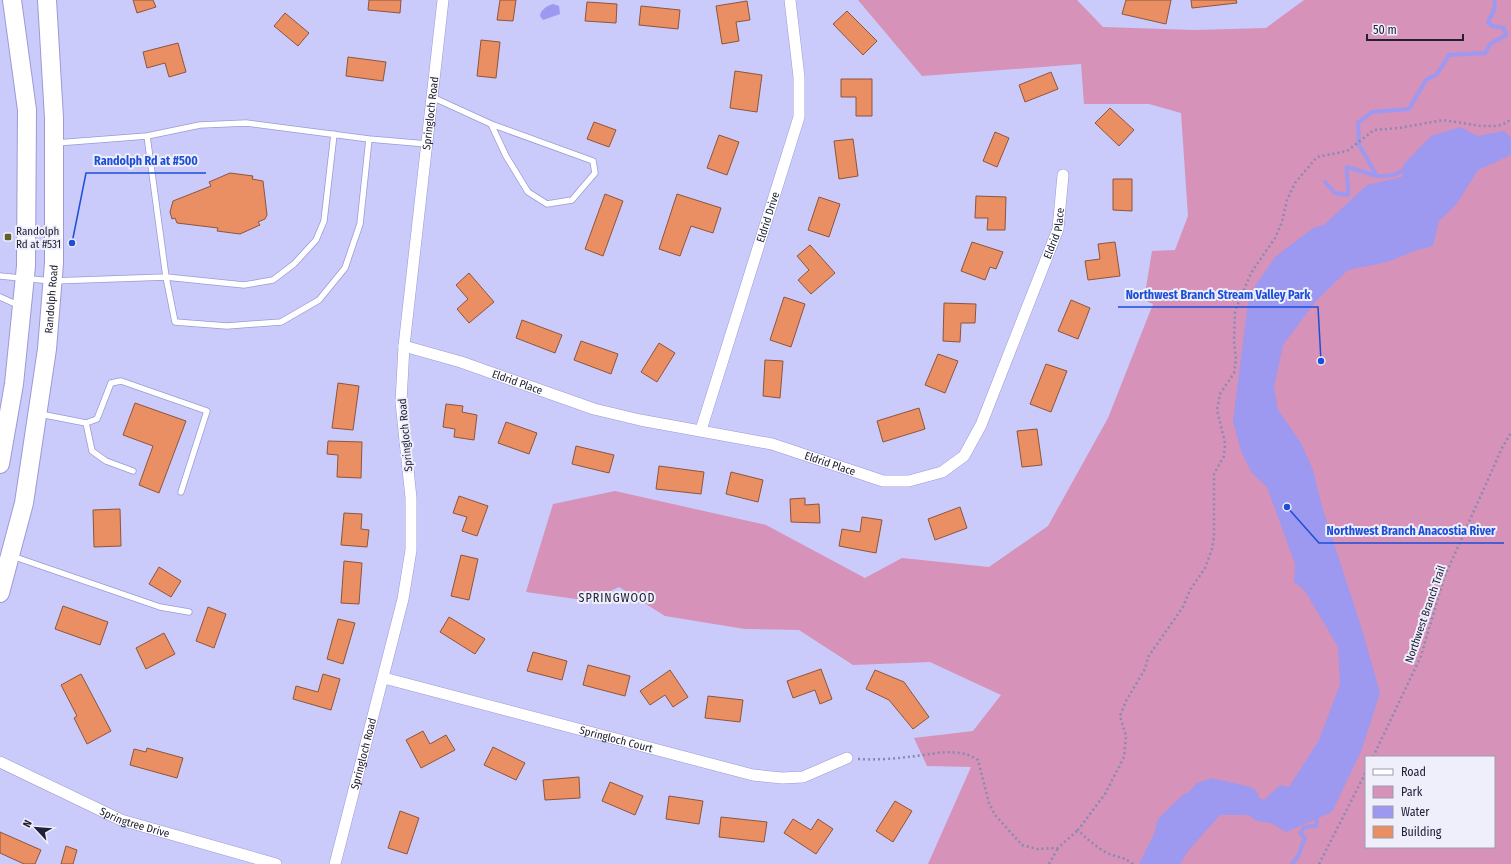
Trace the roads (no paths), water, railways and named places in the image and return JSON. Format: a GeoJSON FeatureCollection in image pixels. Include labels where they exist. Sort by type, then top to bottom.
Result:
{"type":"FeatureCollection","features":[{"type":"Feature","properties":{"kind":"main road"},"geometry":{"type":"LineString","coordinates":[[0,464],[14,384],[25,279],[26,110],[12,0]]}},
{"type":"Feature","properties":{"kind":"main road","name":"Randolph Road"},"geometry":{"type":"LineString","coordinates":[[0,592],[24,503],[47,349],[52,281],[54,144],[50,26],[47,0]]}},
{"type":"Feature","properties":{"kind":"street","name":"Springloch Road"},"geometry":{"type":"LineString","coordinates":[[335,864],[384,678],[403,599],[411,550],[411,498],[401,402],[404,346],[444,0]]}},
{"type":"Feature","properties":{"kind":"street","name":"Eldrid Drive"},"geometry":{"type":"LineString","coordinates":[[701,430],[799,116],[800,77],[790,0]]}},
{"type":"Feature","properties":{"kind":"street","name":"Eldrid Place"},"geometry":{"type":"LineString","coordinates":[[404,346],[461,362],[594,409],[640,420],[772,444],[883,481],[909,481],[942,472],[964,456],[981,425],[1058,229],[1063,175]]}},
{"type":"Feature","properties":{"kind":"street","name":"Springloch Court"},"geometry":{"type":"LineString","coordinates":[[384,678],[753,775],[782,778],[803,777],[847,758]]}},
{"type":"Feature","properties":{"kind":"street","name":"Springtree Drive"},"geometry":{"type":"LineString","coordinates":[[0,762],[121,820],[276,864]]}},
{"type":"Feature","properties":{"kind":"lane"},"geometry":{"type":"LineString","coordinates":[[432,97],[491,124],[594,161],[595,173],[572,200],[547,204],[528,192],[506,156],[491,124]]}},
{"type":"Feature","properties":{"kind":"lane"},"geometry":{"type":"LineString","coordinates":[[54,144],[147,136],[200,125],[246,123],[369,139],[427,144]]}},
{"type":"Feature","properties":{"kind":"lane"},"geometry":{"type":"LineString","coordinates":[[0,276],[52,281],[166,278],[244,284],[273,280],[294,264],[316,240],[324,221],[334,134]]}},
{"type":"Feature","properties":{"kind":"lane"},"geometry":{"type":"LineString","coordinates":[[147,136],[166,278],[175,322],[227,326],[281,322],[319,300],[345,268],[360,224],[369,139]]}},
{"type":"Feature","properties":{"kind":"lane"},"geometry":{"type":"LineString","coordinates":[[0,297],[22,307]]}},
{"type":"Feature","properties":{"kind":"lane"},"geometry":{"type":"LineString","coordinates":[[37,414],[86,423],[97,419],[111,383],[121,381],[206,411],[181,492]]}},
{"type":"Feature","properties":{"kind":"lane"},"geometry":{"type":"LineString","coordinates":[[86,423],[92,451],[106,462],[133,471]]}},
{"type":"Feature","properties":{"kind":"lane"},"geometry":{"type":"LineString","coordinates":[[10,556],[160,607],[189,612]]}},
{"type":"Feature","properties":{"kind":"water"},"geometry":{"type":"Polygon","coordinates":[[[553,4],[559,6],[560,14],[543,20],[540,16],[542,11],[553,4]]]}},
{"type":"Feature","properties":{"kind":"water"},"geometry":{"type":"Polygon","coordinates":[[[1460,127],[1478,136],[1504,131],[1511,138],[1511,155],[1478,170],[1456,205],[1439,221],[1433,246],[1417,250],[1387,262],[1348,270],[1316,301],[1283,345],[1274,387],[1278,410],[1301,443],[1313,470],[1323,510],[1360,623],[1380,693],[1362,749],[1332,812],[1286,832],[1271,823],[1257,821],[1248,815],[1220,815],[1188,851],[1180,864],[1139,864],[1157,828],[1197,783],[1212,778],[1264,800],[1280,785],[1289,787],[1319,740],[1340,684],[1338,647],[1305,591],[1294,582],[1295,564],[1267,487],[1252,473],[1241,451],[1233,421],[1249,295],[1275,257],[1313,228],[1324,225],[1367,185],[1402,177],[1404,164],[1431,136],[1460,127]],[[1212,788],[1193,806],[1219,793],[1212,788]]]}},
{"type":"Feature","properties":{"kind":"waterway"},"geometry":{"type":"LineString","coordinates":[[1406,167],[1396,174],[1389,176],[1377,176],[1359,145],[1358,123],[1372,112],[1409,109],[1426,80],[1437,74],[1449,55],[1485,53],[1490,44],[1506,35],[1504,28],[1492,26],[1488,22],[1495,8],[1494,0]]}},
{"type":"Feature","properties":{"kind":"waterway"},"geometry":{"type":"LineString","coordinates":[[1325,182],[1335,193],[1348,195],[1347,167],[1377,176]]}},
{"type":"Feature","properties":{"kind":"waterway"},"geometry":{"type":"LineString","coordinates":[[1154,864],[1161,857],[1168,825],[1190,804],[1217,791],[1247,798]]}},
{"type":"Feature","properties":{"kind":"waterway"},"geometry":{"type":"LineString","coordinates":[[1292,864],[1298,856],[1305,838],[1300,833],[1305,827],[1316,826],[1317,814]]}},
{"type":"Feature","properties":{"kind":"place","name":"Randolph Rd at #531"},"geometry":{"type":"Point","coordinates":[8,237]}},
{"type":"Feature","properties":{"kind":"place","name":"Randolph Rd at #500"},"geometry":{"type":"Point","coordinates":[72,243]}},
{"type":"Feature","properties":{"kind":"place","name":"Northwest Branch Stream Valley Park"},"geometry":{"type":"Point","coordinates":[1321,361]}},
{"type":"Feature","properties":{"kind":"place","name":"Northwest Branch Anacostia River"},"geometry":{"type":"Point","coordinates":[1287,507]}},
{"type":"Feature","properties":{"kind":"district","name":"SPRINGWOOD"},"geometry":{"type":"Point","coordinates":[617,598]}}]}
